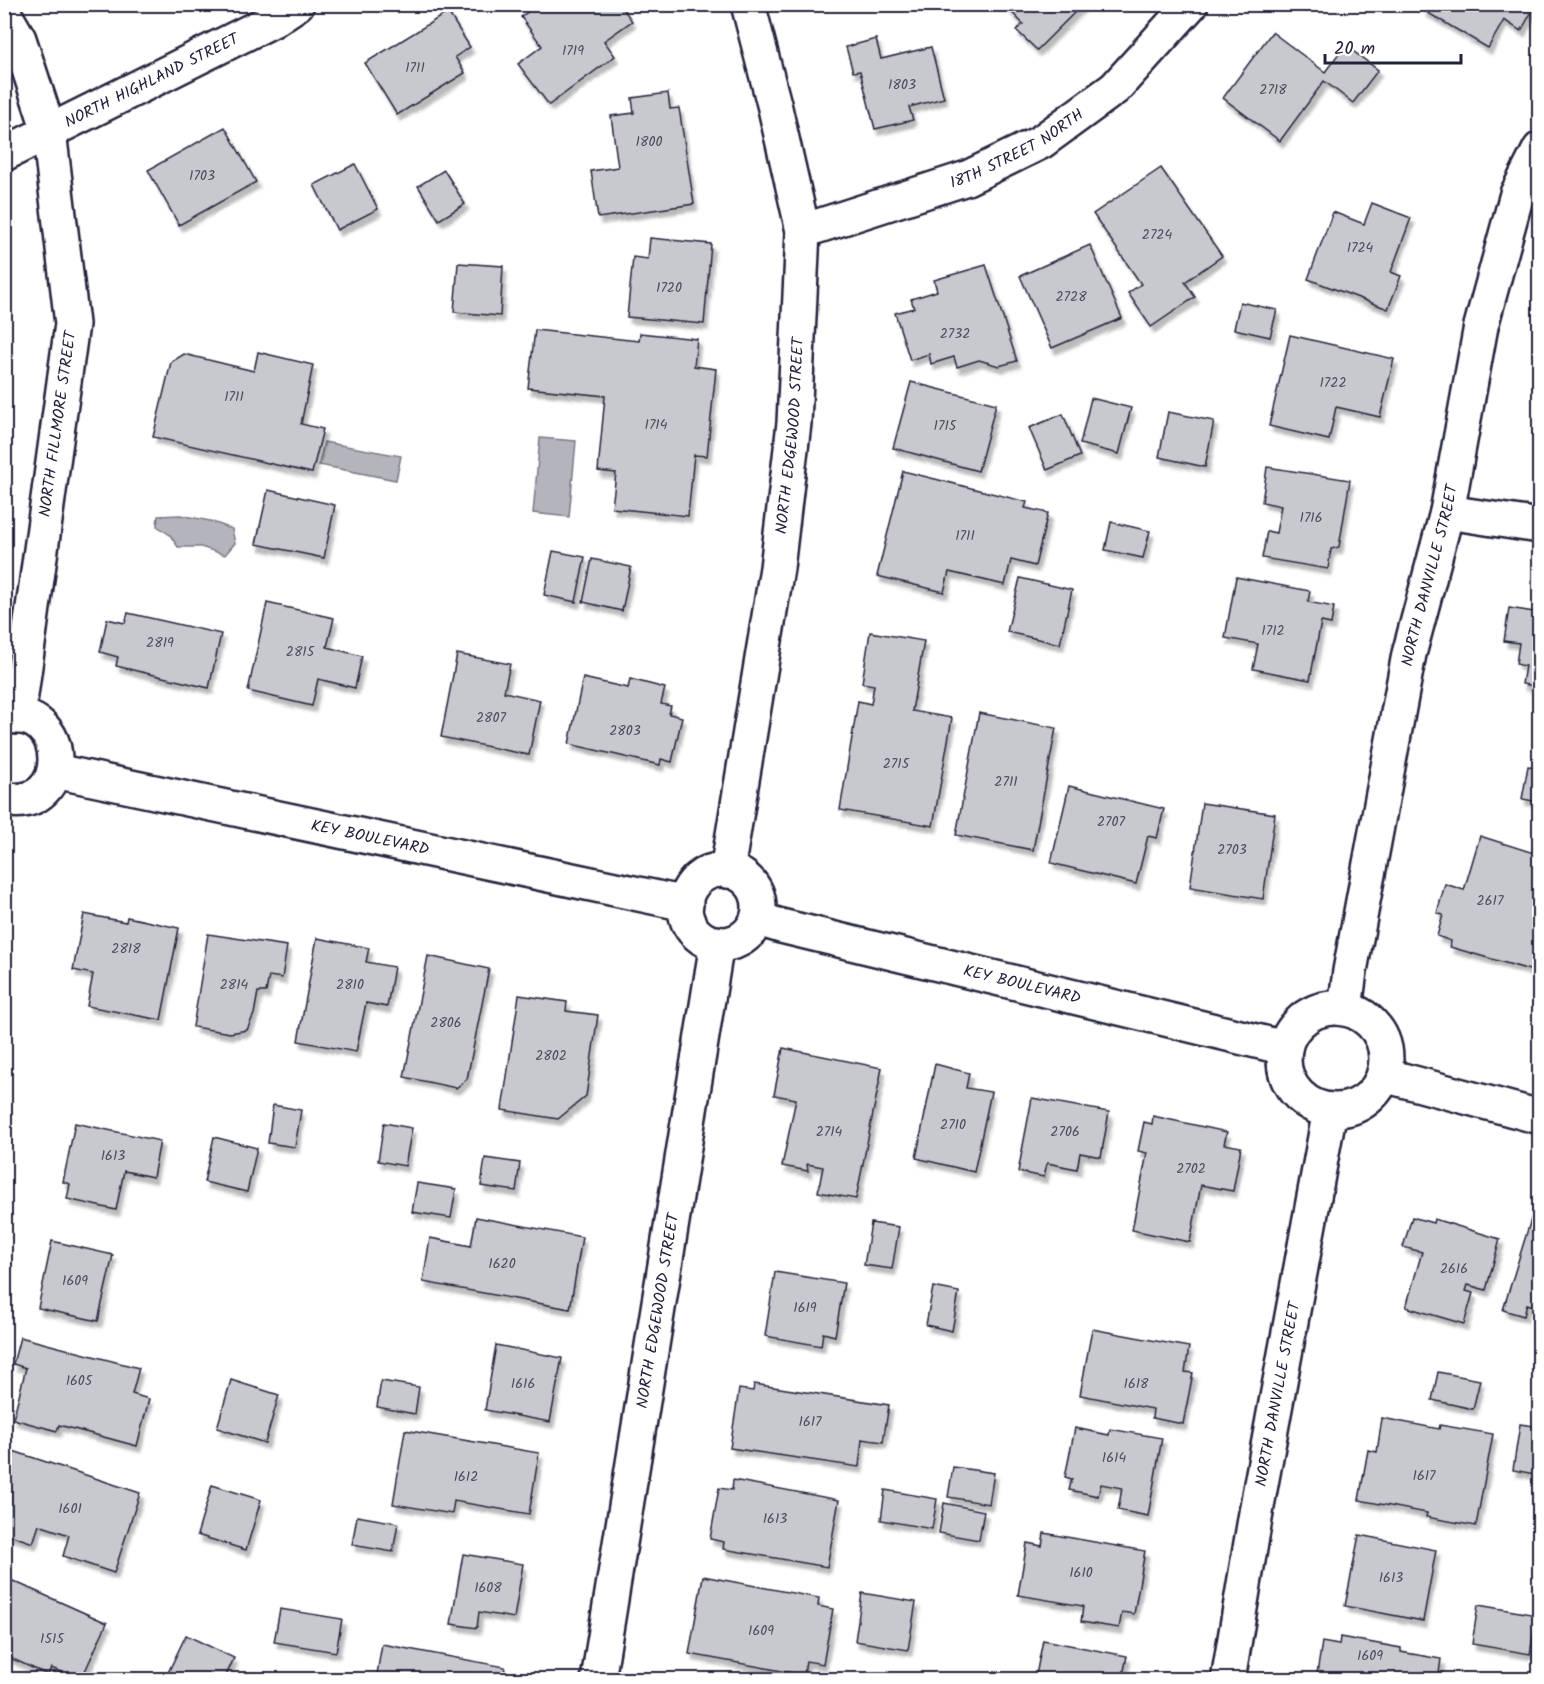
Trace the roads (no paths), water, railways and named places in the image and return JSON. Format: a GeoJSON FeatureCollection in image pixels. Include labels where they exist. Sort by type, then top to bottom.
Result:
{"type":"FeatureCollection","features":[{"type":"Feature","properties":{"kind":"street","name":"NORTH HIGHLAND STREET"},"geometry":{"type":"LineString","coordinates":[[4,154],[273,20],[297,4]]}},
{"type":"Feature","properties":{"kind":"street","name":"NORTH EDGEWOOD STREET"},"geometry":{"type":"LineString","coordinates":[[727,871],[778,556],[794,423],[803,231],[748,4]]}},
{"type":"Feature","properties":{"kind":"street","name":"18TH STREET NORTH"},"geometry":{"type":"LineString","coordinates":[[803,231],[967,178],[1041,142],[1115,88],[1191,4]]}},
{"type":"Feature","properties":{"kind":"street"},"geometry":{"type":"LineString","coordinates":[[4,14],[19,39],[49,131]]}},
{"type":"Feature","properties":{"kind":"street","name":"NORTH FILLMORE STREET"},"geometry":{"type":"LineString","coordinates":[[11,718],[72,324],[49,131]]}},
{"type":"Feature","properties":{"kind":"street","name":"NORTH DANVILLE STREET"},"geometry":{"type":"LineString","coordinates":[[1346,1009],[1350,972],[1409,654],[1447,512],[1481,326],[1517,194],[1539,149]]}},
{"type":"Feature","properties":{"kind":"street"},"geometry":{"type":"LineString","coordinates":[[1447,512],[1539,526]]}},
{"type":"Feature","properties":{"kind":"street"},"geometry":{"type":"LineString","coordinates":[[6,807],[37,795],[49,784],[55,771],[55,748],[44,729],[31,720],[11,718]]}},
{"type":"Feature","properties":{"kind":"street","name":"KEY BOULEVARD"},"geometry":{"type":"LineString","coordinates":[[55,771],[686,904]]}},
{"type":"Feature","properties":{"kind":"street"},"geometry":{"type":"LineString","coordinates":[[727,871],[744,877],[754,889],[759,904],[758,919],[742,938],[735,942],[717,943],[706,940],[694,931],[687,919],[686,904],[692,886],[700,878],[709,873],[727,871]]}},
{"type":"Feature","properties":{"kind":"street","name":"KEY BOULEVARD"},"geometry":{"type":"LineString","coordinates":[[758,919],[1285,1048]]}},
{"type":"Feature","properties":{"kind":"street","name":"NORTH EDGEWOOD STREET"},"geometry":{"type":"LineString","coordinates":[[598,1680],[717,943]]}},
{"type":"Feature","properties":{"kind":"street"},"geometry":{"type":"LineString","coordinates":[[1323,1009],[1346,1009],[1365,1017],[1380,1034],[1386,1053],[1384,1075],[1380,1085],[1364,1101],[1344,1109],[1330,1110],[1312,1104],[1295,1090],[1285,1070],[1285,1048],[1289,1037],[1303,1019],[1323,1009]]}},
{"type":"Feature","properties":{"kind":"street"},"geometry":{"type":"LineString","coordinates":[[1384,1075],[1539,1118]]}},
{"type":"Feature","properties":{"kind":"street","name":"NORTH DANVILLE STREET"},"geometry":{"type":"LineString","coordinates":[[1228,1680],[1259,1495],[1330,1110]]}}]}
